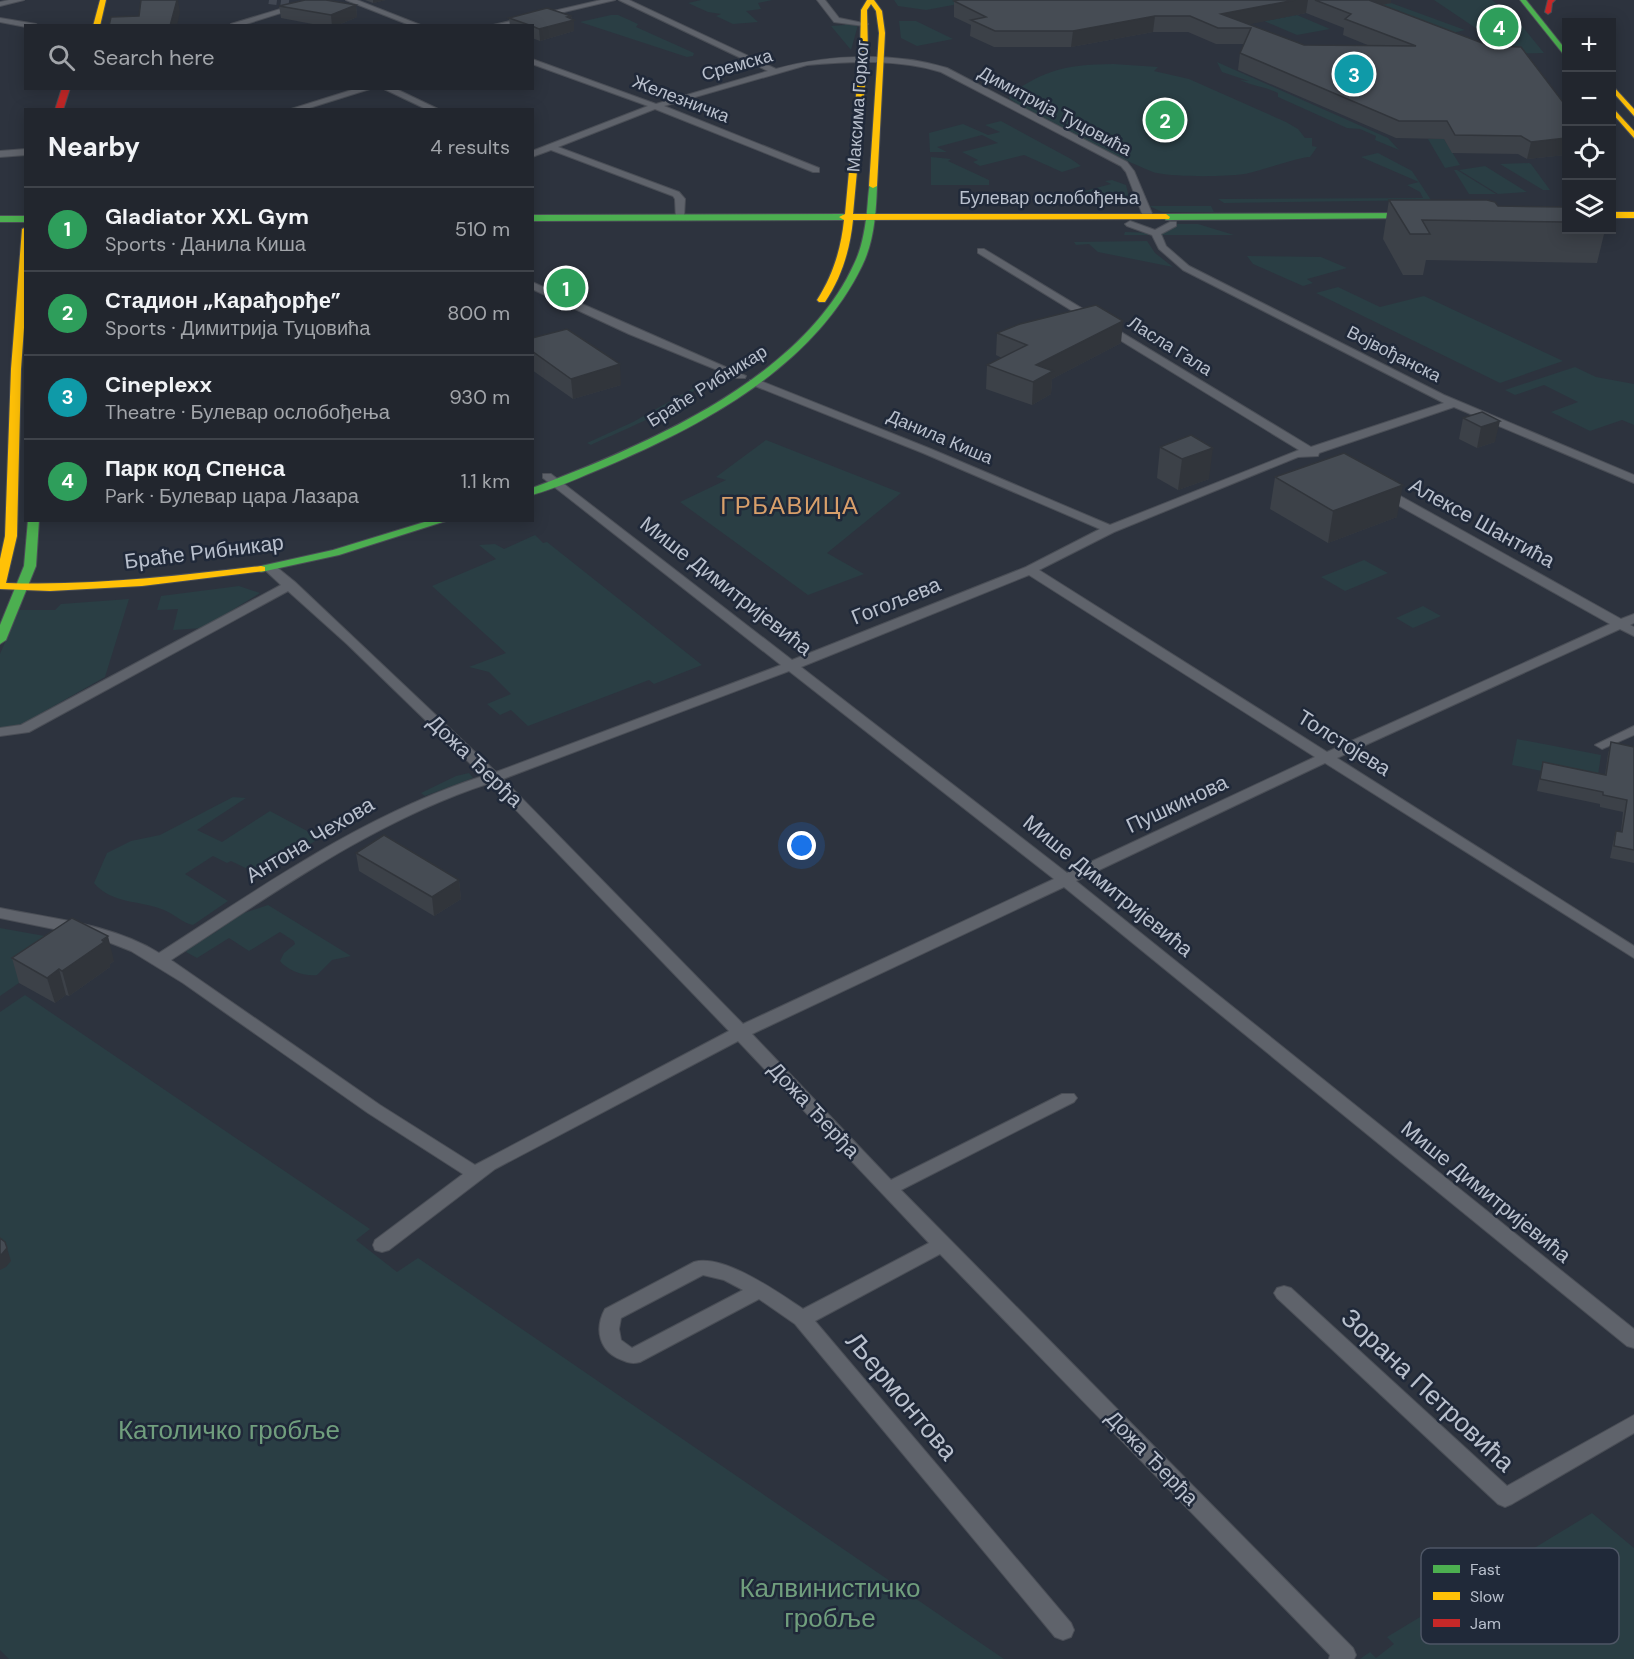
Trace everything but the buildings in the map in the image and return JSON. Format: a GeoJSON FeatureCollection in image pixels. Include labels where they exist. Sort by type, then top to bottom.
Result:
{"type":"FeatureCollection","features":[{"type":"Feature","properties":{"kind":"main road"},"geometry":{"type":"LineString","coordinates":[[97,24],[103,0]]}},
{"type":"Feature","properties":{"kind":"main road","name":"Максима Горког"},"geometry":{"type":"LineString","coordinates":[[849,221],[864,10],[870,0],[879,10],[881,23],[872,154],[873,206],[870,221]]}},
{"type":"Feature","properties":{"kind":"main road"},"geometry":{"type":"LineString","coordinates":[[1506,0],[1550,33]]}},
{"type":"Feature","properties":{"kind":"main road"},"geometry":{"type":"LineString","coordinates":[[1523,0],[1562,49]]}},
{"type":"Feature","properties":{"kind":"main road"},"geometry":{"type":"LineString","coordinates":[[1538,0],[1550,6],[1562,26]]}},
{"type":"Feature","properties":{"kind":"main road"},"geometry":{"type":"LineString","coordinates":[[60,108],[65,90]]}},
{"type":"Feature","properties":{"kind":"main road"},"geometry":{"type":"LineString","coordinates":[[73,108],[78,90]]}},
{"type":"Feature","properties":{"kind":"main road"},"geometry":{"type":"LineString","coordinates":[[1616,93],[1634,114]]}},
{"type":"Feature","properties":{"kind":"main road"},"geometry":{"type":"LineString","coordinates":[[1616,115],[1634,136]]}},
{"type":"Feature","properties":{"kind":"main road"},"geometry":{"type":"LineString","coordinates":[[1616,215],[1634,215]]}},
{"type":"Feature","properties":{"kind":"main road","name":"Булевар ослобођења"},"geometry":{"type":"LineString","coordinates":[[534,226],[849,221],[1173,224],[1430,219],[1148,216],[870,221]]}},
{"type":"Feature","properties":{"kind":"main road","name":"Булевар ослобођења"},"geometry":{"type":"LineString","coordinates":[[534,218],[679,217],[849,221]]}},
{"type":"Feature","properties":{"kind":"main road"},"geometry":{"type":"LineString","coordinates":[[0,219],[24,219]]}},
{"type":"Feature","properties":{"kind":"main road","name":"Браће Рибникар"},"geometry":{"type":"LineString","coordinates":[[534,491],[643,435],[741,376],[808,317],[828,292],[840,265],[849,221]]}},
{"type":"Feature","properties":{"kind":"main road","name":"Браће Рибникар"},"geometry":{"type":"LineString","coordinates":[[534,481],[553,480],[642,447],[754,381],[795,348],[822,320],[840,296],[857,267],[870,221]]}},
{"type":"Feature","properties":{"kind":"main road"},"geometry":{"type":"LineString","coordinates":[[1616,222],[1634,222]]}},
{"type":"Feature","properties":{"kind":"main road"},"geometry":{"type":"LineString","coordinates":[[0,228],[24,228]]}},
{"type":"Feature","properties":{"kind":"main road"},"geometry":{"type":"LineString","coordinates":[[0,585],[11,536],[16,369],[24,256]]}},
{"type":"Feature","properties":{"kind":"main road"},"geometry":{"type":"LineString","coordinates":[[0,640],[30,566],[34,522]]}},
{"type":"Feature","properties":{"kind":"main road","name":"Браће Рибникар"},"geometry":{"type":"LineString","coordinates":[[24,584],[242,562],[292,553],[398,522]]}},
{"type":"Feature","properties":{"kind":"main road","name":"Браће Рибникар"},"geometry":{"type":"LineString","coordinates":[[0,585],[176,581],[270,568],[330,554],[437,522]]}},
{"type":"Feature","properties":{"kind":"street"},"geometry":{"type":"LineString","coordinates":[[0,4],[20,0]]}},
{"type":"Feature","properties":{"kind":"street"},"geometry":{"type":"LineString","coordinates":[[235,24],[318,0]]}},
{"type":"Feature","properties":{"kind":"street"},"geometry":{"type":"LineString","coordinates":[[350,0],[414,24]]}},
{"type":"Feature","properties":{"kind":"street"},"geometry":{"type":"LineString","coordinates":[[501,24],[611,0]]}},
{"type":"Feature","properties":{"kind":"street"},"geometry":{"type":"LineString","coordinates":[[623,0],[773,71]]}},
{"type":"Feature","properties":{"kind":"street"},"geometry":{"type":"LineString","coordinates":[[821,0],[837,20],[864,24]]}},
{"type":"Feature","properties":{"kind":"street"},"geometry":{"type":"LineString","coordinates":[[290,3],[304,4]]}},
{"type":"Feature","properties":{"kind":"street"},"geometry":{"type":"LineString","coordinates":[[0,20],[24,24]]}},
{"type":"Feature","properties":{"kind":"street","name":"Железничка"},"geometry":{"type":"LineString","coordinates":[[534,62],[656,106],[816,170]]}},
{"type":"Feature","properties":{"kind":"street","name":"Сремска"},"geometry":{"type":"LineString","coordinates":[[535,151],[551,147],[656,106],[773,71],[793,66],[879,63]]}},
{"type":"Feature","properties":{"kind":"street","name":"Димитрија Туцовића"},"geometry":{"type":"LineString","coordinates":[[879,63],[921,67],[953,75],[1124,164],[1130,171],[1148,216]]}},
{"type":"Feature","properties":{"kind":"street"},"geometry":{"type":"LineString","coordinates":[[299,108],[362,90]]}},
{"type":"Feature","properties":{"kind":"street"},"geometry":{"type":"LineString","coordinates":[[390,90],[431,108]]}},
{"type":"Feature","properties":{"kind":"street"},"geometry":{"type":"LineString","coordinates":[[551,147],[676,194],[680,199],[679,217]]}},
{"type":"Feature","properties":{"kind":"street"},"geometry":{"type":"LineString","coordinates":[[0,154],[24,152]]}},
{"type":"Feature","properties":{"kind":"street"},"geometry":{"type":"LineString","coordinates":[[1130,224],[1156,233],[1173,224]]}},
{"type":"Feature","properties":{"kind":"street","name":"Војвођанска"},"geometry":{"type":"LineString","coordinates":[[1156,233],[1162,247],[1186,268],[1454,403],[1634,479]]}},
{"type":"Feature","properties":{"kind":"street","name":"Ласла Гала"},"geometry":{"type":"LineString","coordinates":[[981,251],[1310,451]]}},
{"type":"Feature","properties":{"kind":"street"},"geometry":{"type":"LineString","coordinates":[[535,288],[633,332],[741,376]]}},
{"type":"Feature","properties":{"kind":"street","name":"Данила Киша"},"geometry":{"type":"LineString","coordinates":[[754,381],[1110,529]]}},
{"type":"Feature","properties":{"kind":"street","name":"Гогољева"},"geometry":{"type":"LineString","coordinates":[[493,777],[791,665],[1030,570],[1110,529],[1295,454],[1454,403]]}},
{"type":"Feature","properties":{"kind":"street"},"geometry":{"type":"LineString","coordinates":[[1310,451],[1326,461]]}},
{"type":"Feature","properties":{"kind":"street","name":"Мише Димитријевића"},"geometry":{"type":"LineString","coordinates":[[553,480],[1064,880],[1634,1341]]}},
{"type":"Feature","properties":{"kind":"street","name":"Алексе Шантића"},"geometry":{"type":"LineString","coordinates":[[1368,483],[1628,621],[1634,632]]}},
{"type":"Feature","properties":{"kind":"street","name":"Дожа Ђерђа"},"geometry":{"type":"LineString","coordinates":[[270,568],[493,777],[741,1032],[888,1189],[1345,1655],[1340,1659]]}},
{"type":"Feature","properties":{"kind":"street","name":"Толстојева"},"geometry":{"type":"LineString","coordinates":[[1030,570],[1634,953]]}},
{"type":"Feature","properties":{"kind":"street","name":"Браће Рибникар"},"geometry":{"type":"LineString","coordinates":[[0,732],[24,729],[290,585]]}},
{"type":"Feature","properties":{"kind":"street","name":"Пушкинова"},"geometry":{"type":"LineString","coordinates":[[741,1032],[1328,757],[1628,621]]}},
{"type":"Feature","properties":{"kind":"street"},"geometry":{"type":"LineString","coordinates":[[1602,746],[1634,730]]}},
{"type":"Feature","properties":{"kind":"street","name":"Антона Чехова"},"geometry":{"type":"LineString","coordinates":[[160,960],[351,838],[425,800],[493,777]]}},
{"type":"Feature","properties":{"kind":"street"},"geometry":{"type":"LineString","coordinates":[[0,913],[102,934],[137,947],[160,960],[374,1109],[476,1174]]}},
{"type":"Feature","properties":{"kind":"street"},"geometry":{"type":"LineString","coordinates":[[382,1245],[489,1164],[741,1032]]}},
{"type":"Feature","properties":{"kind":"street"},"geometry":{"type":"LineString","coordinates":[[888,1189],[1068,1098]]}},
{"type":"Feature","properties":{"kind":"street"},"geometry":{"type":"LineString","coordinates":[[802,1319],[942,1244]]}},
{"type":"Feature","properties":{"kind":"street","name":"Љермонтова"},"geometry":{"type":"LineString","coordinates":[[760,1290],[633,1356],[621,1353],[612,1345],[607,1332],[612,1314],[700,1267],[729,1274],[760,1290],[802,1319],[1063,1630]]}},
{"type":"Feature","properties":{"kind":"street","name":"Зорана Петровића"},"geometry":{"type":"LineString","coordinates":[[1284,1293],[1504,1498],[1634,1423]]}},
{"type":"Feature","properties":{"kind":"green space"},"geometry":{"type":"Polygon","coordinates":[[[701,0],[772,0],[758,3],[761,9],[746,11],[758,22],[733,24],[716,16],[721,14],[708,12],[688,3],[701,0]]]}},
{"type":"Feature","properties":{"kind":"green space"},"geometry":{"type":"Polygon","coordinates":[[[894,0],[980,0],[926,10],[898,6],[894,0]]]}},
{"type":"Feature","properties":{"kind":"green space"},"geometry":{"type":"Polygon","coordinates":[[[1434,0],[1492,0],[1518,21],[1544,53],[1498,54],[1483,33],[1434,0]]]}},
{"type":"Feature","properties":{"kind":"green space"},"geometry":{"type":"Polygon","coordinates":[[[1391,3],[1465,30],[1436,37],[1364,8],[1391,3]]]}},
{"type":"Feature","properties":{"kind":"green space"},"geometry":{"type":"Polygon","coordinates":[[[618,15],[638,24],[636,27],[694,53],[693,56],[687,57],[580,22],[618,15]]]}},
{"type":"Feature","properties":{"kind":"green space"},"geometry":{"type":"Polygon","coordinates":[[[1297,15],[1330,29],[1297,35],[1264,21],[1297,15]]]}},
{"type":"Feature","properties":{"kind":"green space"},"geometry":{"type":"Polygon","coordinates":[[[899,21],[916,21],[953,39],[917,46],[901,38],[899,21]]]}},
{"type":"Feature","properties":{"kind":"green space"},"geometry":{"type":"Polygon","coordinates":[[[844,23],[858,25],[851,50],[831,26],[845,25],[844,23]]]}},
{"type":"Feature","properties":{"kind":"green space"},"geometry":{"type":"Polygon","coordinates":[[[1217,62],[1388,138],[1399,150],[1375,140],[1376,136],[1360,129],[1347,128],[1278,97],[1278,93],[1222,72],[1217,62]]]}},
{"type":"Feature","properties":{"kind":"green space"},"geometry":{"type":"Polygon","coordinates":[[[1083,65],[1158,67],[1154,71],[1189,79],[1286,122],[1298,129],[1305,138],[1312,138],[1312,146],[1317,147],[1310,157],[1244,174],[1200,176],[1157,173],[1080,138],[1009,98],[1011,93],[1048,73],[1083,65]]]}},
{"type":"Feature","properties":{"kind":"green space"},"geometry":{"type":"Polygon","coordinates":[[[1001,121],[1081,166],[1062,172],[1024,155],[980,166],[973,162],[978,160],[962,152],[998,143],[982,135],[937,147],[947,152],[930,152],[929,133],[963,124],[988,135],[1000,132],[985,125],[1001,121]]]}},
{"type":"Feature","properties":{"kind":"green space"},"geometry":{"type":"Polygon","coordinates":[[[1428,139],[1444,139],[1460,165],[1445,168],[1428,139]]]}},
{"type":"Feature","properties":{"kind":"green space"},"geometry":{"type":"Polygon","coordinates":[[[1378,153],[1412,171],[1431,200],[1224,203],[1218,199],[1423,198],[1420,192],[1407,185],[1419,182],[1361,157],[1378,153]]]}},
{"type":"Feature","properties":{"kind":"green space"},"geometry":{"type":"Polygon","coordinates":[[[931,157],[951,159],[948,161],[989,180],[989,185],[931,185],[931,157]]]}},
{"type":"Feature","properties":{"kind":"green space"},"geometry":{"type":"Polygon","coordinates":[[[1529,163],[1550,190],[1543,190],[1500,164],[1529,163]]]}},
{"type":"Feature","properties":{"kind":"green space"},"geometry":{"type":"Polygon","coordinates":[[[1485,166],[1527,192],[1498,194],[1459,170],[1485,166]]]}},
{"type":"Feature","properties":{"kind":"green space"},"geometry":{"type":"Polygon","coordinates":[[[1454,170],[1457,170],[1496,194],[1469,194],[1454,170]]]}},
{"type":"Feature","properties":{"kind":"green space"},"geometry":{"type":"Polygon","coordinates":[[[1112,180],[1126,185],[1130,202],[1072,202],[1070,195],[1111,184],[1105,181],[1112,180]]]}},
{"type":"Feature","properties":{"kind":"green space"},"geometry":{"type":"Polygon","coordinates":[[[1149,206],[1211,206],[1214,212],[1162,212],[1149,206]]]}},
{"type":"Feature","properties":{"kind":"green space"},"geometry":{"type":"Polygon","coordinates":[[[1173,224],[1198,224],[1234,235],[1124,235],[1125,232],[1156,233],[1173,224]]]}},
{"type":"Feature","properties":{"kind":"green space"},"geometry":{"type":"Polygon","coordinates":[[[1147,241],[1155,253],[1173,267],[1098,252],[1089,244],[1076,245],[1074,242],[1147,241]]]}},
{"type":"Feature","properties":{"kind":"green space"},"geometry":{"type":"Polygon","coordinates":[[[1247,256],[1321,257],[1347,268],[1307,279],[1313,283],[1303,286],[1253,264],[1247,256]]]}},
{"type":"Feature","properties":{"kind":"green space"},"geometry":{"type":"Polygon","coordinates":[[[1338,287],[1380,307],[1424,296],[1563,361],[1500,383],[1316,293],[1338,287]]]}},
{"type":"Feature","properties":{"kind":"green space"},"geometry":{"type":"Polygon","coordinates":[[[1575,367],[1596,377],[1634,384],[1634,425],[1622,420],[1590,431],[1551,412],[1578,402],[1544,385],[1515,395],[1505,390],[1575,367]]]}},
{"type":"Feature","properties":{"kind":"green space"},"geometry":{"type":"Polygon","coordinates":[[[699,385],[680,402],[665,410],[591,445],[587,443],[633,422],[699,385]]]}},
{"type":"Feature","properties":{"kind":"green space"},"geometry":{"type":"Polygon","coordinates":[[[766,440],[901,493],[827,553],[864,574],[808,595],[680,502],[726,480],[716,477],[766,440]]]}},
{"type":"Feature","properties":{"kind":"green space"},"geometry":{"type":"Polygon","coordinates":[[[535,535],[543,543],[547,542],[702,665],[654,684],[649,680],[528,726],[511,710],[500,715],[487,704],[511,694],[489,672],[469,667],[506,653],[432,586],[496,559],[479,545],[495,544],[504,549],[535,535]]]}},
{"type":"Feature","properties":{"kind":"green space"},"geometry":{"type":"Polygon","coordinates":[[[1364,560],[1388,573],[1345,591],[1321,577],[1364,560]]]}},
{"type":"Feature","properties":{"kind":"green space"},"geometry":{"type":"Polygon","coordinates":[[[239,586],[260,593],[203,628],[173,630],[178,609],[157,610],[161,596],[239,586]]]}},
{"type":"Feature","properties":{"kind":"green space"},"geometry":{"type":"Polygon","coordinates":[[[129,599],[105,677],[22,724],[0,728],[0,654],[19,610],[55,610],[61,604],[129,599]]]}},
{"type":"Feature","properties":{"kind":"green space"},"geometry":{"type":"Polygon","coordinates":[[[1423,606],[1441,616],[1413,628],[1396,618],[1423,606]]]}},
{"type":"Feature","properties":{"kind":"green space"},"geometry":{"type":"Polygon","coordinates":[[[1517,739],[1601,755],[1597,782],[1512,765],[1517,739]]]}},
{"type":"Feature","properties":{"kind":"green space"},"geometry":{"type":"Polygon","coordinates":[[[469,773],[473,778],[425,796],[421,793],[456,776],[469,773]]]}},
{"type":"Feature","properties":{"kind":"green space"},"geometry":{"type":"Polygon","coordinates":[[[233,797],[246,798],[197,830],[222,842],[270,811],[320,838],[260,875],[231,861],[227,863],[213,856],[185,874],[228,901],[193,925],[164,910],[109,895],[94,883],[107,853],[131,841],[160,835],[233,797]]]}},
{"type":"Feature","properties":{"kind":"green space"},"geometry":{"type":"Polygon","coordinates":[[[268,905],[351,956],[332,960],[317,975],[297,972],[280,961],[284,953],[295,944],[280,932],[249,951],[229,938],[197,958],[186,952],[191,945],[216,932],[238,915],[268,905]]]}},
{"type":"Feature","properties":{"kind":"green space"},"geometry":{"type":"Polygon","coordinates":[[[0,928],[78,942],[0,996],[0,928]]]}},
{"type":"Feature","properties":{"kind":"green space","name":"Католичко гробље"},"geometry":{"type":"Polygon","coordinates":[[[25,995],[370,1229],[356,1240],[397,1272],[418,1258],[1004,1659],[9,1659],[0,1650],[0,1012],[25,995]]]}},
{"type":"Feature","properties":{"kind":"green space"},"geometry":{"type":"Polygon","coordinates":[[[1592,1513],[1634,1548],[1634,1659],[1360,1659],[1370,1652],[1376,1658],[1394,1644],[1387,1637],[1421,1616],[1421,1644],[1619,1644],[1619,1548],[1534,1548],[1592,1513]]]}},
{"type":"Feature","properties":{"kind":"tunnel"},"geometry":{"type":"LineString","coordinates":[[269,0],[290,3]]}},
{"type":"Feature","properties":{"kind":"traffic: fast"},"geometry":{"type":"LineString","coordinates":[[1523,0],[1562,49]]}},
{"type":"Feature","properties":{"kind":"traffic: fast"},"geometry":{"type":"LineString","coordinates":[[534,491],[622,456],[670,433],[762,377],[801,343],[834,307],[858,266],[869,227],[873,186]]}},
{"type":"Feature","properties":{"kind":"traffic: fast"},"geometry":{"type":"LineString","coordinates":[[1166,217],[1416,216]]}},
{"type":"Feature","properties":{"kind":"traffic: fast"},"geometry":{"type":"LineString","coordinates":[[534,218],[843,217]]}},
{"type":"Feature","properties":{"kind":"traffic: fast"},"geometry":{"type":"LineString","coordinates":[[0,219],[24,219]]}},
{"type":"Feature","properties":{"kind":"traffic: fast"},"geometry":{"type":"LineString","coordinates":[[0,640],[30,566],[34,522]]}},
{"type":"Feature","properties":{"kind":"traffic: fast"},"geometry":{"type":"LineString","coordinates":[[261,569],[335,553],[437,522]]}},
{"type":"Feature","properties":{"kind":"traffic: slow"},"geometry":{"type":"LineString","coordinates":[[97,24],[103,0]]}},
{"type":"Feature","properties":{"kind":"traffic: slow"},"geometry":{"type":"LineString","coordinates":[[822,300],[835,279],[847,236],[864,53],[864,10],[870,0]]}},
{"type":"Feature","properties":{"kind":"traffic: slow"},"geometry":{"type":"LineString","coordinates":[[871,0],[879,11],[882,33],[873,186]]}},
{"type":"Feature","properties":{"kind":"traffic: slow"},"geometry":{"type":"LineString","coordinates":[[1616,92],[1634,114]]}},
{"type":"Feature","properties":{"kind":"traffic: slow"},"geometry":{"type":"LineString","coordinates":[[1616,114],[1634,136]]}},
{"type":"Feature","properties":{"kind":"traffic: slow"},"geometry":{"type":"LineString","coordinates":[[1616,215],[1634,215]]}},
{"type":"Feature","properties":{"kind":"traffic: slow"},"geometry":{"type":"LineString","coordinates":[[843,217],[1166,217]]}},
{"type":"Feature","properties":{"kind":"traffic: slow"},"geometry":{"type":"LineString","coordinates":[[0,584],[11,536],[16,369],[24,257]]}},
{"type":"Feature","properties":{"kind":"traffic: slow"},"geometry":{"type":"LineString","coordinates":[[0,586],[50,588],[142,583],[261,569]]}},
{"type":"Feature","properties":{"kind":"traffic: jam"},"geometry":{"type":"LineString","coordinates":[[1548,12],[1549,3],[1552,0]]}},
{"type":"Feature","properties":{"kind":"traffic: jam"},"geometry":{"type":"LineString","coordinates":[[60,108],[65,90]]}},
{"type":"Feature","properties":{"kind":"place","name":"Парк код Спенса"},"geometry":{"type":"Point","coordinates":[1499,27]}},
{"type":"Feature","properties":{"kind":"place","name":"Cineplexx"},"geometry":{"type":"Point","coordinates":[1354,74]}},
{"type":"Feature","properties":{"kind":"place","name":"Стадион „Карађорђе”"},"geometry":{"type":"Point","coordinates":[1165,120]}},
{"type":"Feature","properties":{"kind":"place","name":"Gladiator XXL Gym"},"geometry":{"type":"Point","coordinates":[566,288]}},
{"type":"Feature","properties":{"kind":"district","name":"ГРБАВИЦА"},"geometry":{"type":"Point","coordinates":[790,505]}},
{"type":"Feature","properties":{"kind":"park label","name":"Калвинистичко гробље"},"geometry":{"type":"Point","coordinates":[830,1603]}}]}
